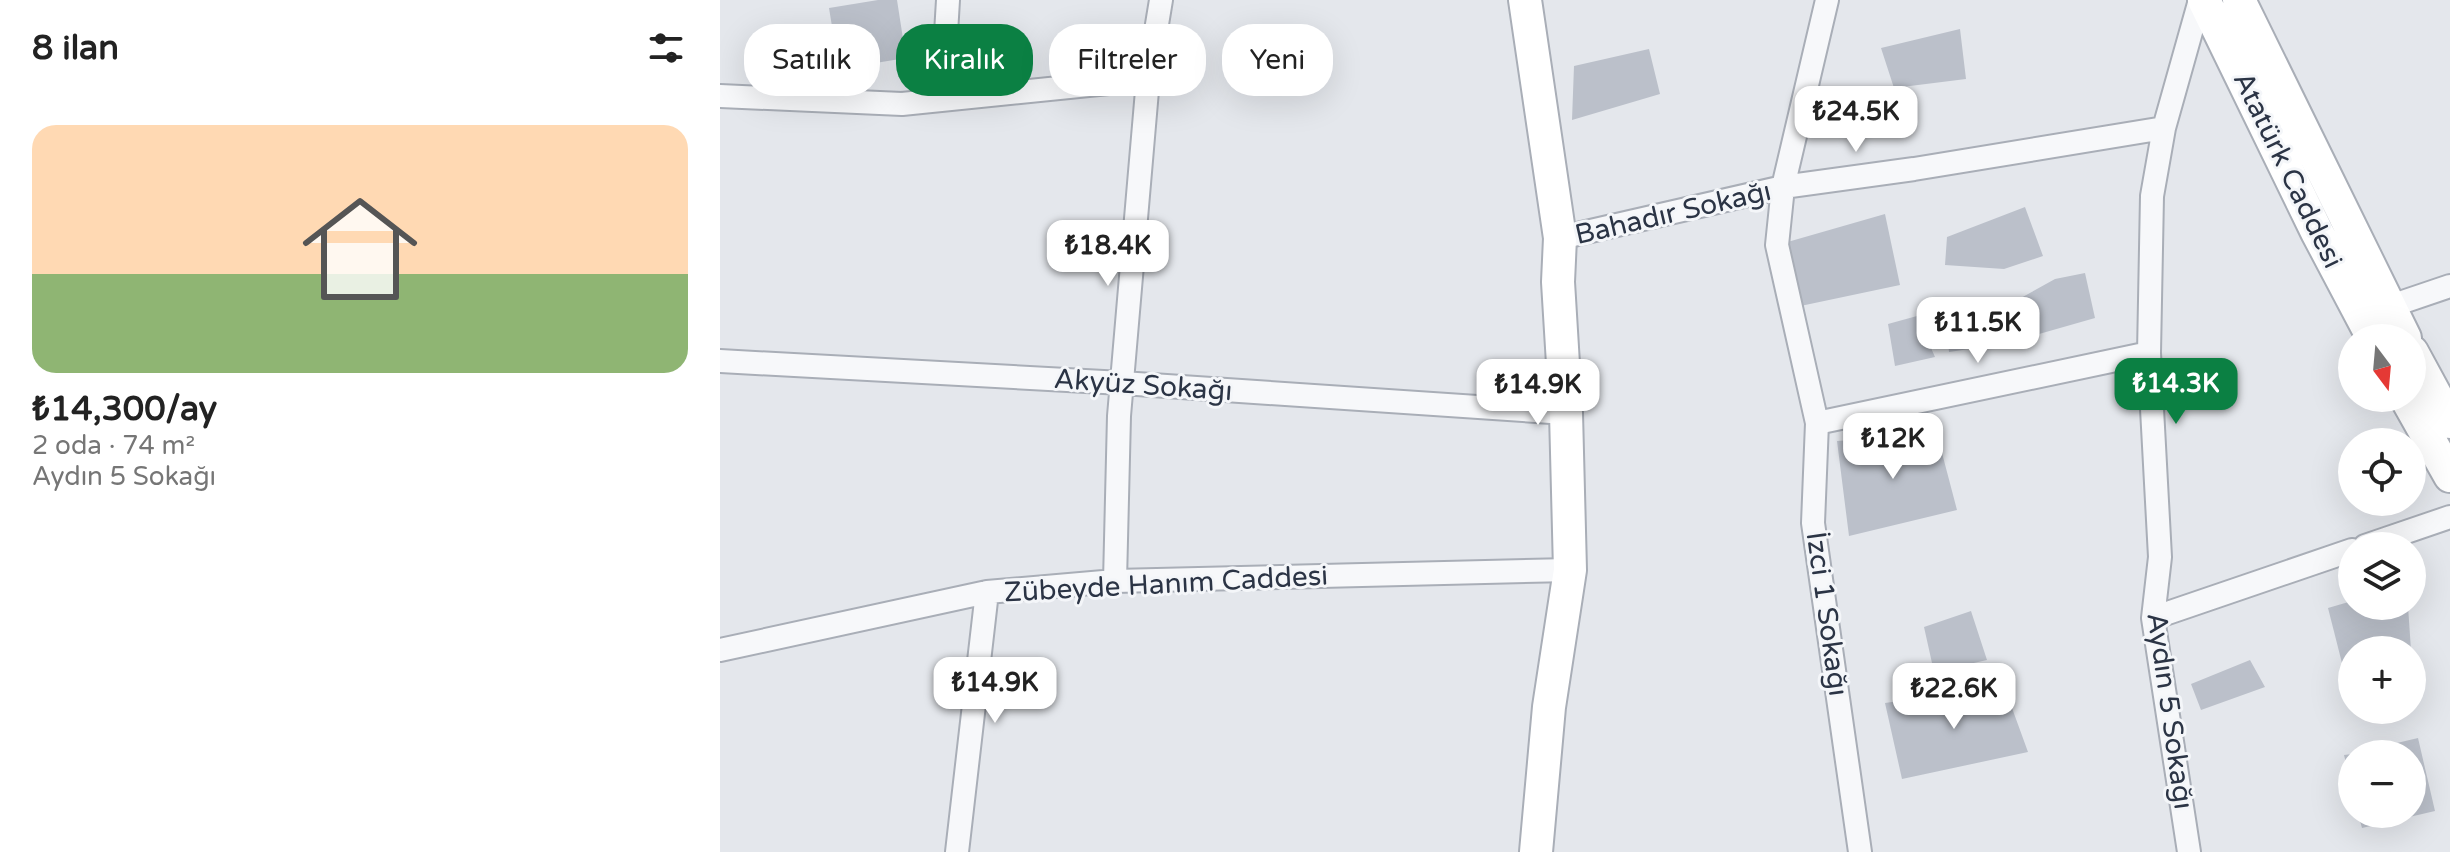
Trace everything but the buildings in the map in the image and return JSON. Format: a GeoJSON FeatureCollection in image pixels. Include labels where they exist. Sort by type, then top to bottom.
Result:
{"type":"FeatureCollection","features":[{"type":"Feature","properties":{"kind":"main road"},"geometry":{"type":"LineString","coordinates":[[1525,0],[1560,238],[1558,282],[1566,413],[1570,570],[1549,707],[1536,852]]}},
{"type":"Feature","properties":{"kind":"main road","name":"Atatürk Caddesi"},"geometry":{"type":"LineString","coordinates":[[2202,0],[2366,324]]}},
{"type":"Feature","properties":{"kind":"main road","name":"Atatürk Caddesi"},"geometry":{"type":"LineString","coordinates":[[2242,3],[2397,324]]}},
{"type":"Feature","properties":{"kind":"main road"},"geometry":{"type":"LineString","coordinates":[[2426,378],[2450,422]]}},
{"type":"Feature","properties":{"kind":"main road"},"geometry":{"type":"LineString","coordinates":[[2414,412],[2450,476]]}},
{"type":"Feature","properties":{"kind":"street"},"geometry":{"type":"LineString","coordinates":[[942,100],[948,0]]}},
{"type":"Feature","properties":{"kind":"street"},"geometry":{"type":"LineString","coordinates":[[1157,24],[1161,0]]}},
{"type":"Feature","properties":{"kind":"street","name":"İzci 1 Sokağı"},"geometry":{"type":"LineString","coordinates":[[1827,0],[1783,187],[1777,245],[1817,423],[1813,523],[1860,852]]}},
{"type":"Feature","properties":{"kind":"street","name":"Aydın 5 Sokağı"},"geometry":{"type":"LineString","coordinates":[[2189,852],[2153,618],[2160,557],[2149,353],[2152,196],[2164,128],[2202,0]]}},
{"type":"Feature","properties":{"kind":"street"},"geometry":{"type":"LineString","coordinates":[[720,96],[902,104],[1049,89]]}},
{"type":"Feature","properties":{"kind":"street"},"geometry":{"type":"LineString","coordinates":[[1115,581],[1119,416],[1147,96]]}},
{"type":"Feature","properties":{"kind":"street","name":"Bahadır Sokağı"},"geometry":{"type":"LineString","coordinates":[[1560,238],[1783,187],[2164,128]]}},
{"type":"Feature","properties":{"kind":"street"},"geometry":{"type":"LineString","coordinates":[[2388,307],[2450,286]]}},
{"type":"Feature","properties":{"kind":"street"},"geometry":{"type":"LineString","coordinates":[[1817,423],[2149,353]]}},
{"type":"Feature","properties":{"kind":"street","name":"Akyüz Sokağı"},"geometry":{"type":"LineString","coordinates":[[720,361],[1122,383],[1566,413]]}},
{"type":"Feature","properties":{"kind":"street"},"geometry":{"type":"LineString","coordinates":[[2406,532],[2450,517]]}},
{"type":"Feature","properties":{"kind":"street"},"geometry":{"type":"LineString","coordinates":[[2153,618],[2338,555]]}},
{"type":"Feature","properties":{"kind":"street","name":"Zübeyde Hanım Caddesi"},"geometry":{"type":"LineString","coordinates":[[720,650],[987,592],[1115,581],[1570,570]]}},
{"type":"Feature","properties":{"kind":"street"},"geometry":{"type":"LineString","coordinates":[[957,852],[987,592]]}}]}
